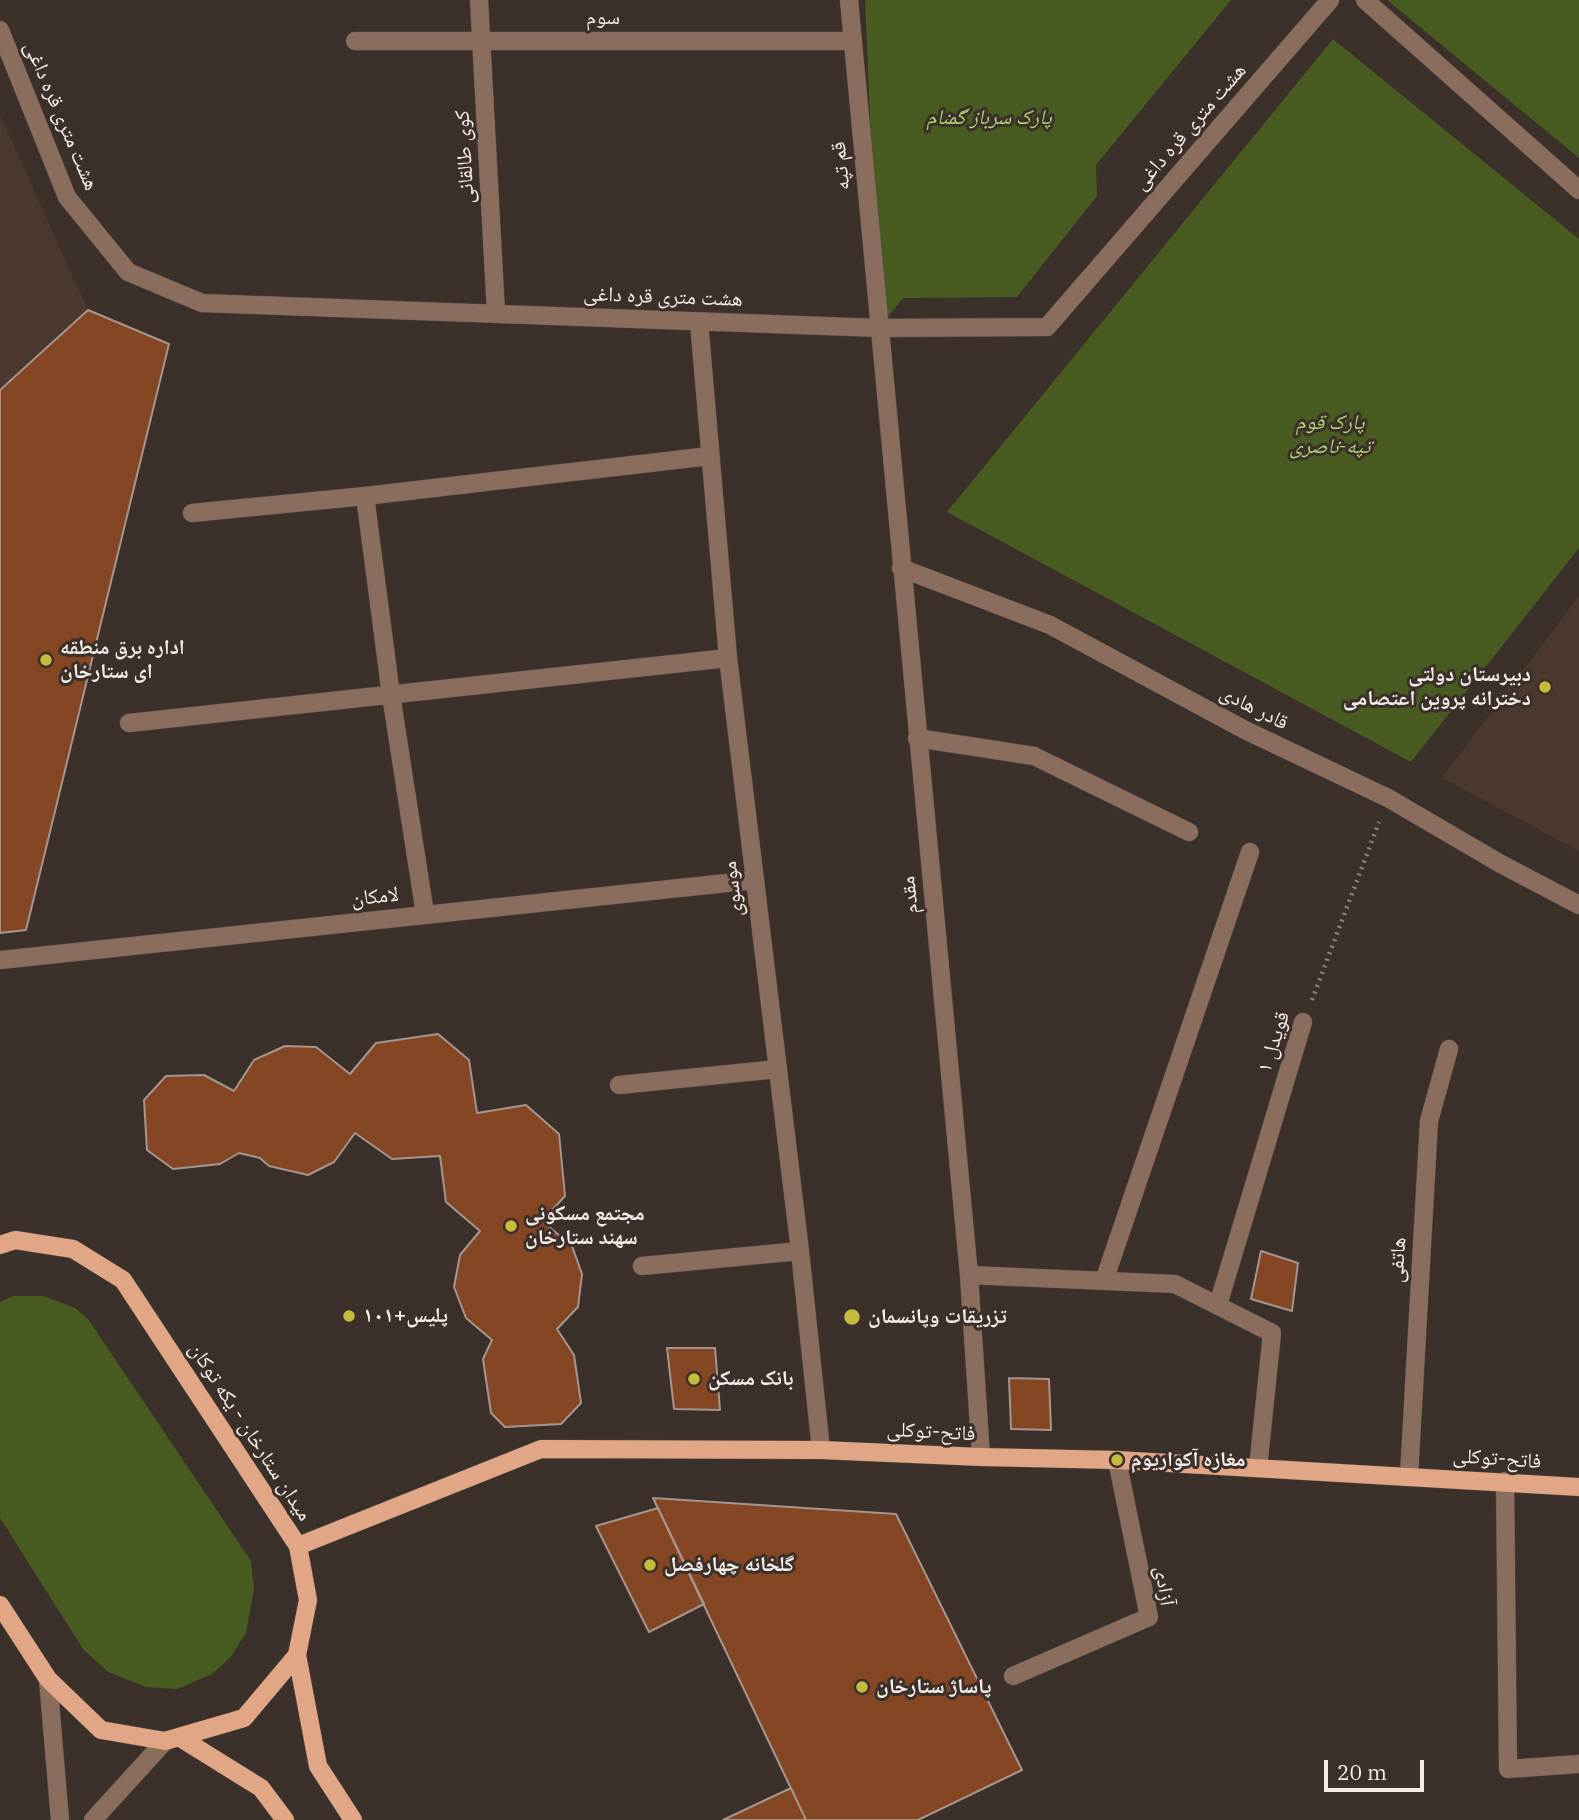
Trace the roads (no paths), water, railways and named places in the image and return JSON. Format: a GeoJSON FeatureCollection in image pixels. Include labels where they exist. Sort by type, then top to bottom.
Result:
{"type":"FeatureCollection","features":[{"type":"Feature","properties":{"kind":"main road","name":"میدان ستارخان - یکه توکان"},"geometry":{"type":"LineString","coordinates":[[0,1605],[48,1679],[101,1730],[172,1739],[244,1718],[297,1655],[308,1600],[298,1546],[123,1280],[74,1249],[5,1239]]}},
{"type":"Feature","properties":{"kind":"main road","name":"فاتح-توکلی"},"geometry":{"type":"LineString","coordinates":[[298,1546],[541,1449],[821,1450],[1117,1460],[1579,1487]]}},
{"type":"Feature","properties":{"kind":"main road"},"geometry":{"type":"LineString","coordinates":[[297,1655],[318,1766],[353,1820]]}},
{"type":"Feature","properties":{"kind":"main road"},"geometry":{"type":"LineString","coordinates":[[172,1739],[261,1788],[285,1820]]}},
{"type":"Feature","properties":{"kind":"street","name":"کوی طالقانی"},"geometry":{"type":"LineString","coordinates":[[479,0],[496,313]]}},
{"type":"Feature","properties":{"kind":"street","name":"قم تپه"},"geometry":{"type":"LineString","coordinates":[[849,0],[879,328]]}},
{"type":"Feature","properties":{"kind":"street","name":"هشت متری قره داغی"},"geometry":{"type":"LineString","coordinates":[[0,30],[67,197],[128,272],[202,303],[879,328],[1047,327],[1330,0]]}},
{"type":"Feature","properties":{"kind":"street"},"geometry":{"type":"LineString","coordinates":[[1365,0],[1579,190]]}},
{"type":"Feature","properties":{"kind":"street","name":"سوم"},"geometry":{"type":"LineString","coordinates":[[355,41],[852,41]]}},
{"type":"Feature","properties":{"kind":"street","name":"موسوی"},"geometry":{"type":"LineString","coordinates":[[699,322],[728,658],[800,1251],[821,1450]]}},
{"type":"Feature","properties":{"kind":"street","name":"مقدم"},"geometry":{"type":"LineString","coordinates":[[879,328],[969,1275],[981,1457]]}},
{"type":"Feature","properties":{"kind":"street"},"geometry":{"type":"LineString","coordinates":[[192,513],[710,456]]}},
{"type":"Feature","properties":{"kind":"street"},"geometry":{"type":"LineString","coordinates":[[365,496],[391,695],[425,914]]}},
{"type":"Feature","properties":{"kind":"street","name":"قادر هادی"},"geometry":{"type":"LineString","coordinates":[[901,568],[1051,625],[1245,730],[1388,798],[1501,864],[1579,905]]}},
{"type":"Feature","properties":{"kind":"street"},"geometry":{"type":"LineString","coordinates":[[129,723],[728,658]]}},
{"type":"Feature","properties":{"kind":"street"},"geometry":{"type":"LineString","coordinates":[[917,738],[1034,756],[1189,832]]}},
{"type":"Feature","properties":{"kind":"street"},"geometry":{"type":"LineString","coordinates":[[1104,1281],[1250,852]]}},
{"type":"Feature","properties":{"kind":"street","name":"لامکان"},"geometry":{"type":"LineString","coordinates":[[0,960],[755,880]]}},
{"type":"Feature","properties":{"kind":"street","name":"قویدل ۱"},"geometry":{"type":"LineString","coordinates":[[1218,1305],[1303,1022]]}},
{"type":"Feature","properties":{"kind":"street","name":"هاتفی"},"geometry":{"type":"LineString","coordinates":[[1409,1476],[1429,1121],[1449,1049]]}},
{"type":"Feature","properties":{"kind":"street"},"geometry":{"type":"LineString","coordinates":[[619,1086],[778,1069]]}},
{"type":"Feature","properties":{"kind":"street"},"geometry":{"type":"LineString","coordinates":[[642,1266],[800,1251]]}},
{"type":"Feature","properties":{"kind":"street"},"geometry":{"type":"LineString","coordinates":[[969,1275],[1175,1284],[1272,1333],[1258,1468]]}},
{"type":"Feature","properties":{"kind":"street","name":"آزادی"},"geometry":{"type":"LineString","coordinates":[[1013,1676],[1149,1617],[1117,1460]]}},
{"type":"Feature","properties":{"kind":"street"},"geometry":{"type":"LineString","coordinates":[[1505,1481],[1508,1769],[1579,1763]]}},
{"type":"Feature","properties":{"kind":"street"},"geometry":{"type":"LineString","coordinates":[[48,1679],[60,1820]]}},
{"type":"Feature","properties":{"kind":"street"},"geometry":{"type":"LineString","coordinates":[[93,1820],[172,1739]]}},
{"type":"Feature","properties":{"kind":"place","name":"اداره برق منطقه ای ستارخان"},"geometry":{"type":"Point","coordinates":[46,660]}},
{"type":"Feature","properties":{"kind":"place","name":"دبیرستان دولتی دخترانه پروین اعتصامی"},"geometry":{"type":"Point","coordinates":[1545,687]}},
{"type":"Feature","properties":{"kind":"place","name":"مجتمع مسکونی سهند ستارخان"},"geometry":{"type":"Point","coordinates":[511,1226]}},
{"type":"Feature","properties":{"kind":"place","name":"پلیس+۱۰۱"},"geometry":{"type":"Point","coordinates":[349,1316]}},
{"type":"Feature","properties":{"kind":"place","name":"تزریقات وپانسمان"},"geometry":{"type":"Point","coordinates":[852,1317]}},
{"type":"Feature","properties":{"kind":"place","name":"بانک مسکن"},"geometry":{"type":"Point","coordinates":[694,1379]}},
{"type":"Feature","properties":{"kind":"place","name":"مغازه آکواریوم"},"geometry":{"type":"Point","coordinates":[1117,1460]}},
{"type":"Feature","properties":{"kind":"place","name":"گلخانه چهارفصل"},"geometry":{"type":"Point","coordinates":[650,1565]}},
{"type":"Feature","properties":{"kind":"place","name":"پاساژ ستارخان"},"geometry":{"type":"Point","coordinates":[862,1687]}},
{"type":"Feature","properties":{"kind":"park label","name":"پارک سرباز گمنام"},"geometry":{"type":"Point","coordinates":[989,118]}},
{"type":"Feature","properties":{"kind":"park label","name":"پارک قوم تپه-ناصری"},"geometry":{"type":"Point","coordinates":[1330,435]}}]}
